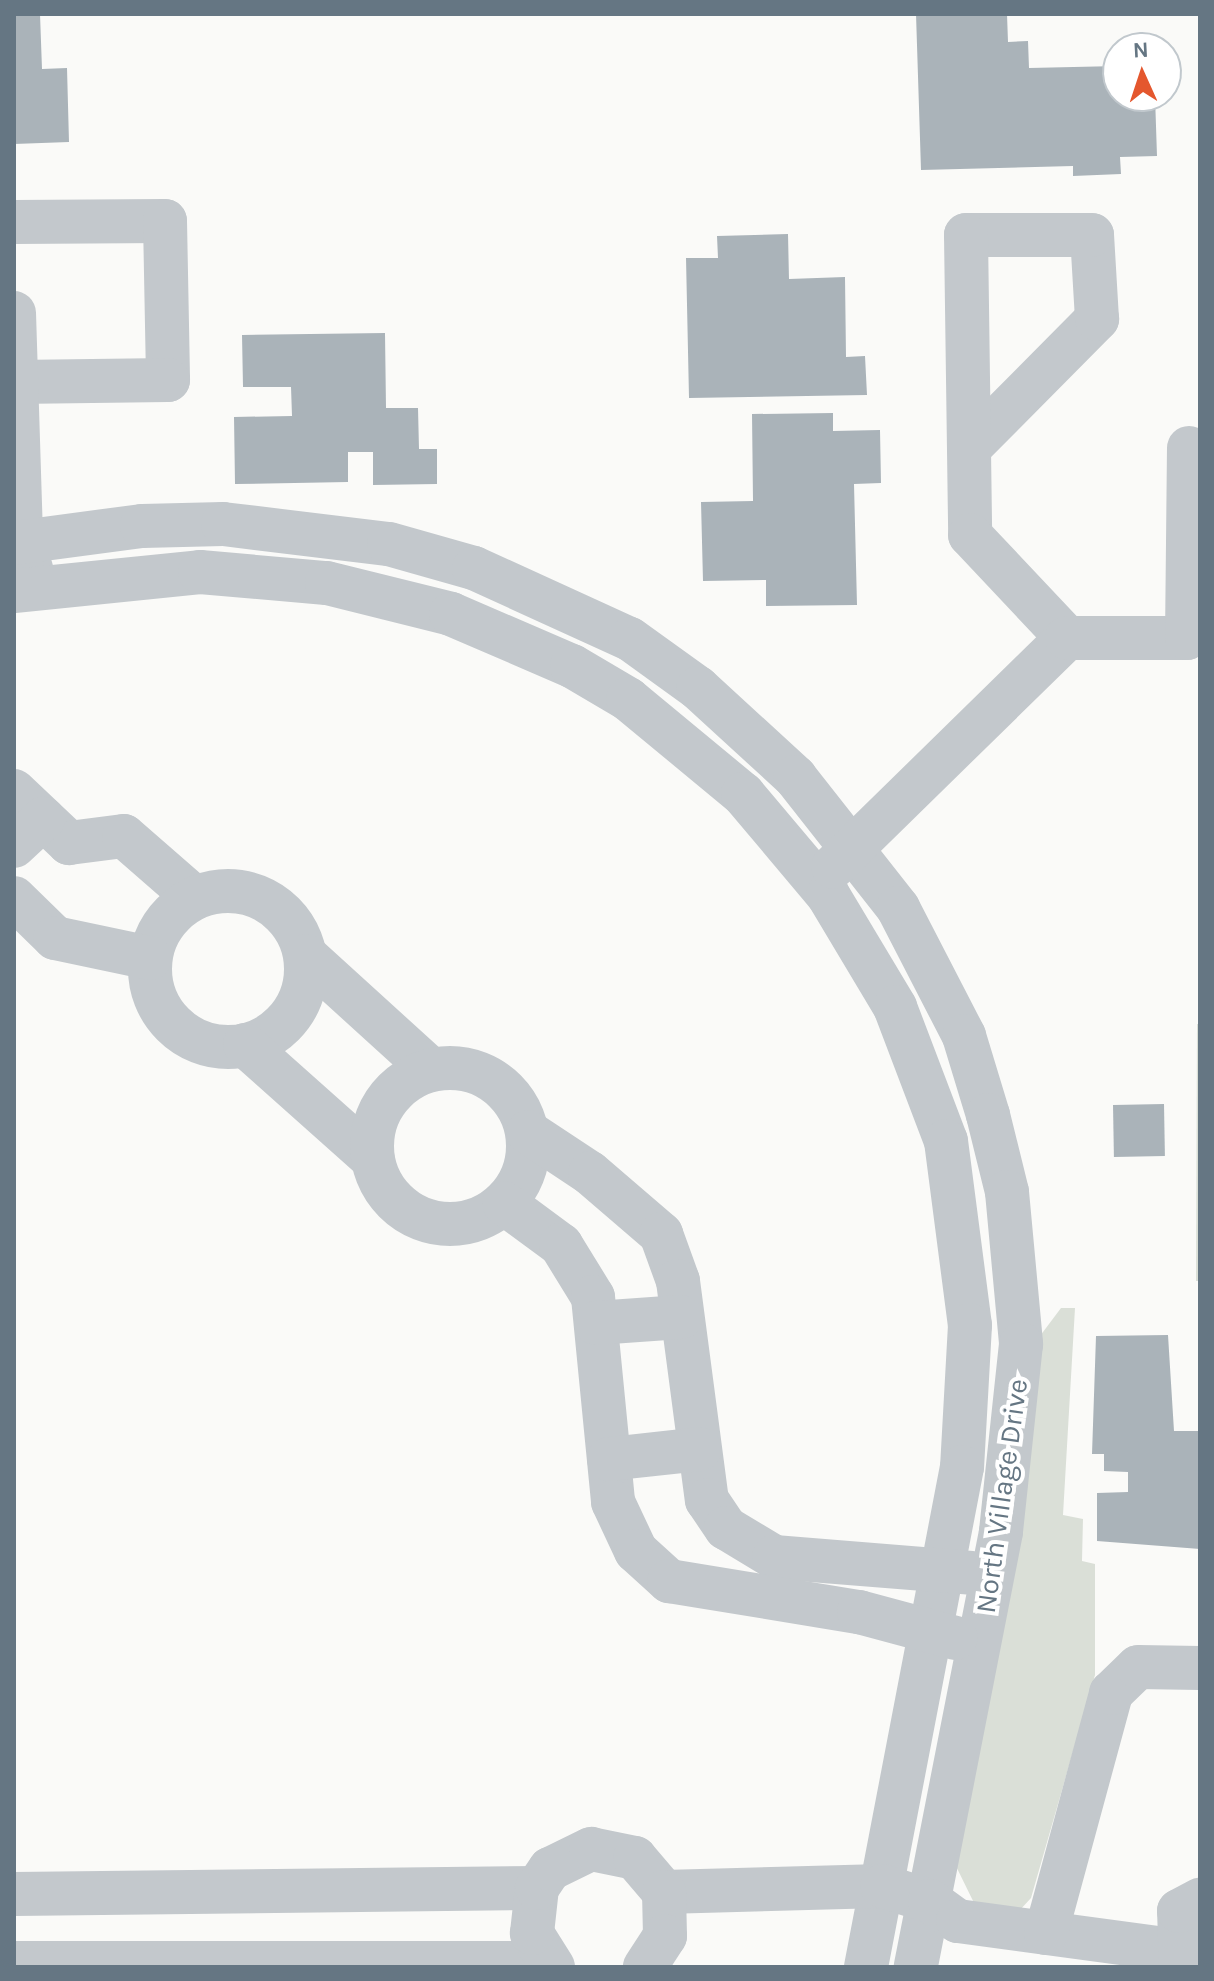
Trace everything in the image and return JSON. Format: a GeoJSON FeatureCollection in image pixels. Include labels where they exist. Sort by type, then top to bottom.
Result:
{"type":"FeatureCollection","features":[{"type":"Feature","properties":{"kind":"street"},"geometry":{"type":"LineString","coordinates":[[14,222],[165,221],[168,380],[16,382]]}},
{"type":"Feature","properties":{"kind":"street"},"geometry":{"type":"LineString","coordinates":[[969,448],[1097,319],[1092,235],[966,235],[970,535],[1067,638]]}},
{"type":"Feature","properties":{"kind":"street"},"geometry":{"type":"LineString","coordinates":[[14,313],[18,542],[26,589]]}},
{"type":"Feature","properties":{"kind":"street"},"geometry":{"type":"LineString","coordinates":[[818,882],[1067,638],[1187,638],[1189,448]]}},
{"type":"Feature","properties":{"kind":"street","name":"North Village Drive"},"geometry":{"type":"LineString","coordinates":[[18,542],[223,524],[389,544],[474,568],[630,639],[698,688],[795,777],[854,847],[906,921],[964,1036],[1007,1192],[1020,1388],[993,1578],[916,1967]]}},
{"type":"Feature","properties":{"kind":"street","name":"North Village Drive"},"geometry":{"type":"LineString","coordinates":[[26,589],[133,574],[273,576],[384,593],[451,614],[546,653],[628,699],[743,794],[818,882],[902,1022],[946,1141],[959,1201],[969,1387],[942,1568],[927,1632],[866,1967]]}},
{"type":"Feature","properties":{"kind":"street"},"geometry":{"type":"LineString","coordinates":[[24,819],[69,843],[124,836],[195,898]]}},
{"type":"Feature","properties":{"kind":"street"},"geometry":{"type":"LineString","coordinates":[[235,890],[260,896],[298,931],[306,956],[298,1005],[282,1026],[245,1045],[209,1046],[185,1035],[153,995],[150,958],[165,920],[195,898],[235,890]]}},
{"type":"Feature","properties":{"kind":"street"},"geometry":{"type":"LineString","coordinates":[[14,898],[55,938],[150,958]]}},
{"type":"Feature","properties":{"kind":"street"},"geometry":{"type":"LineString","coordinates":[[306,956],[430,1069]]}},
{"type":"Feature","properties":{"kind":"street"},"geometry":{"type":"LineString","coordinates":[[245,1045],[373,1159]]}},
{"type":"Feature","properties":{"kind":"street"},"geometry":{"type":"LineString","coordinates":[[528,1132],[520,1183],[504,1203],[457,1224],[431,1222],[387,1195],[373,1159],[375,1120],[387,1097],[430,1069],[457,1067],[504,1087],[528,1132],[590,1173],[661,1234],[678,1281],[707,1500],[726,1528],[774,1557],[942,1568],[993,1578]]}},
{"type":"Feature","properties":{"kind":"street"},"geometry":{"type":"LineString","coordinates":[[504,1203],[561,1245],[593,1297],[613,1502],[636,1551],[669,1581],[730,1594],[859,1612],[980,1644]]}},
{"type":"Feature","properties":{"kind":"street"},"geometry":{"type":"LineString","coordinates":[[596,1323],[681,1317]]}},
{"type":"Feature","properties":{"kind":"street"},"geometry":{"type":"LineString","coordinates":[[609,1459],[699,1449]]}},
{"type":"Feature","properties":{"kind":"street"},"geometry":{"type":"LineString","coordinates":[[730,1594],[747,1541]]}},
{"type":"Feature","properties":{"kind":"street"},"geometry":{"type":"LineString","coordinates":[[1046,1933],[1111,1693],[1138,1667],[1200,1668]]}},
{"type":"Feature","properties":{"kind":"street"},"geometry":{"type":"LineString","coordinates":[[551,1965],[532,1933],[537,1888],[550,1869],[591,1849],[635,1858],[664,1892],[665,1936],[645,1967]]}},
{"type":"Feature","properties":{"kind":"street"},"geometry":{"type":"LineString","coordinates":[[664,1892],[882,1886],[930,1901],[958,1921],[1046,1933],[1180,1959],[1179,1911],[1200,1900]]}},
{"type":"Feature","properties":{"kind":"street"},"geometry":{"type":"LineString","coordinates":[[14,1894],[537,1888]]}},
{"type":"Feature","properties":{"kind":"street"},"geometry":{"type":"LineString","coordinates":[[14,1963],[551,1965]]}},
{"type":"Feature","properties":{"kind":"shaded area"},"geometry":{"type":"Polygon","coordinates":[[[1197,1024],[1200,1024],[1200,1281],[1196,1281],[1197,1024]]]}},
{"type":"Feature","properties":{"kind":"shaded area"},"geometry":{"type":"Polygon","coordinates":[[[1061,1308],[1075,1308],[1063,1515],[1083,1519],[1082,1561],[1095,1564],[1095,1675],[1031,1898],[1019,1911],[976,1907],[951,1856],[1034,1344],[1061,1308]]]}},
{"type":"Feature","properties":{"kind":"building"},"geometry":{"type":"Polygon","coordinates":[[[14,14],[40,14],[42,69],[67,68],[69,142],[14,144],[14,14]]]}},
{"type":"Feature","properties":{"kind":"building"},"geometry":{"type":"Polygon","coordinates":[[[916,14],[1007,14],[1008,42],[1028,41],[1029,68],[1102,66],[1102,112],[1156,112],[1157,156],[1120,157],[1121,174],[1073,176],[1073,166],[921,170],[916,14]]]}},
{"type":"Feature","properties":{"kind":"building"},"geometry":{"type":"Polygon","coordinates":[[[788,234],[789,279],[845,277],[846,357],[865,356],[867,395],[689,398],[686,258],[718,258],[717,236],[788,234]]]}},
{"type":"Feature","properties":{"kind":"building"},"geometry":{"type":"Polygon","coordinates":[[[385,333],[386,408],[418,408],[419,449],[437,449],[437,484],[373,485],[373,452],[348,452],[348,482],[235,484],[234,417],[292,416],[291,387],[243,387],[242,335],[385,333]]]}},
{"type":"Feature","properties":{"kind":"building"},"geometry":{"type":"Polygon","coordinates":[[[833,413],[833,431],[880,430],[881,483],[854,484],[857,605],[766,606],[766,580],[703,581],[701,502],[753,501],[752,414],[833,413]]]}},
{"type":"Feature","properties":{"kind":"building"},"geometry":{"type":"Polygon","coordinates":[[[1164,1104],[1165,1156],[1114,1157],[1113,1105],[1164,1104]]]}},
{"type":"Feature","properties":{"kind":"building"},"geometry":{"type":"Polygon","coordinates":[[[1168,1335],[1174,1431],[1198,1431],[1200,1549],[1097,1541],[1097,1493],[1128,1492],[1128,1472],[1104,1471],[1104,1454],[1092,1454],[1096,1336],[1168,1335]]]}}]}
